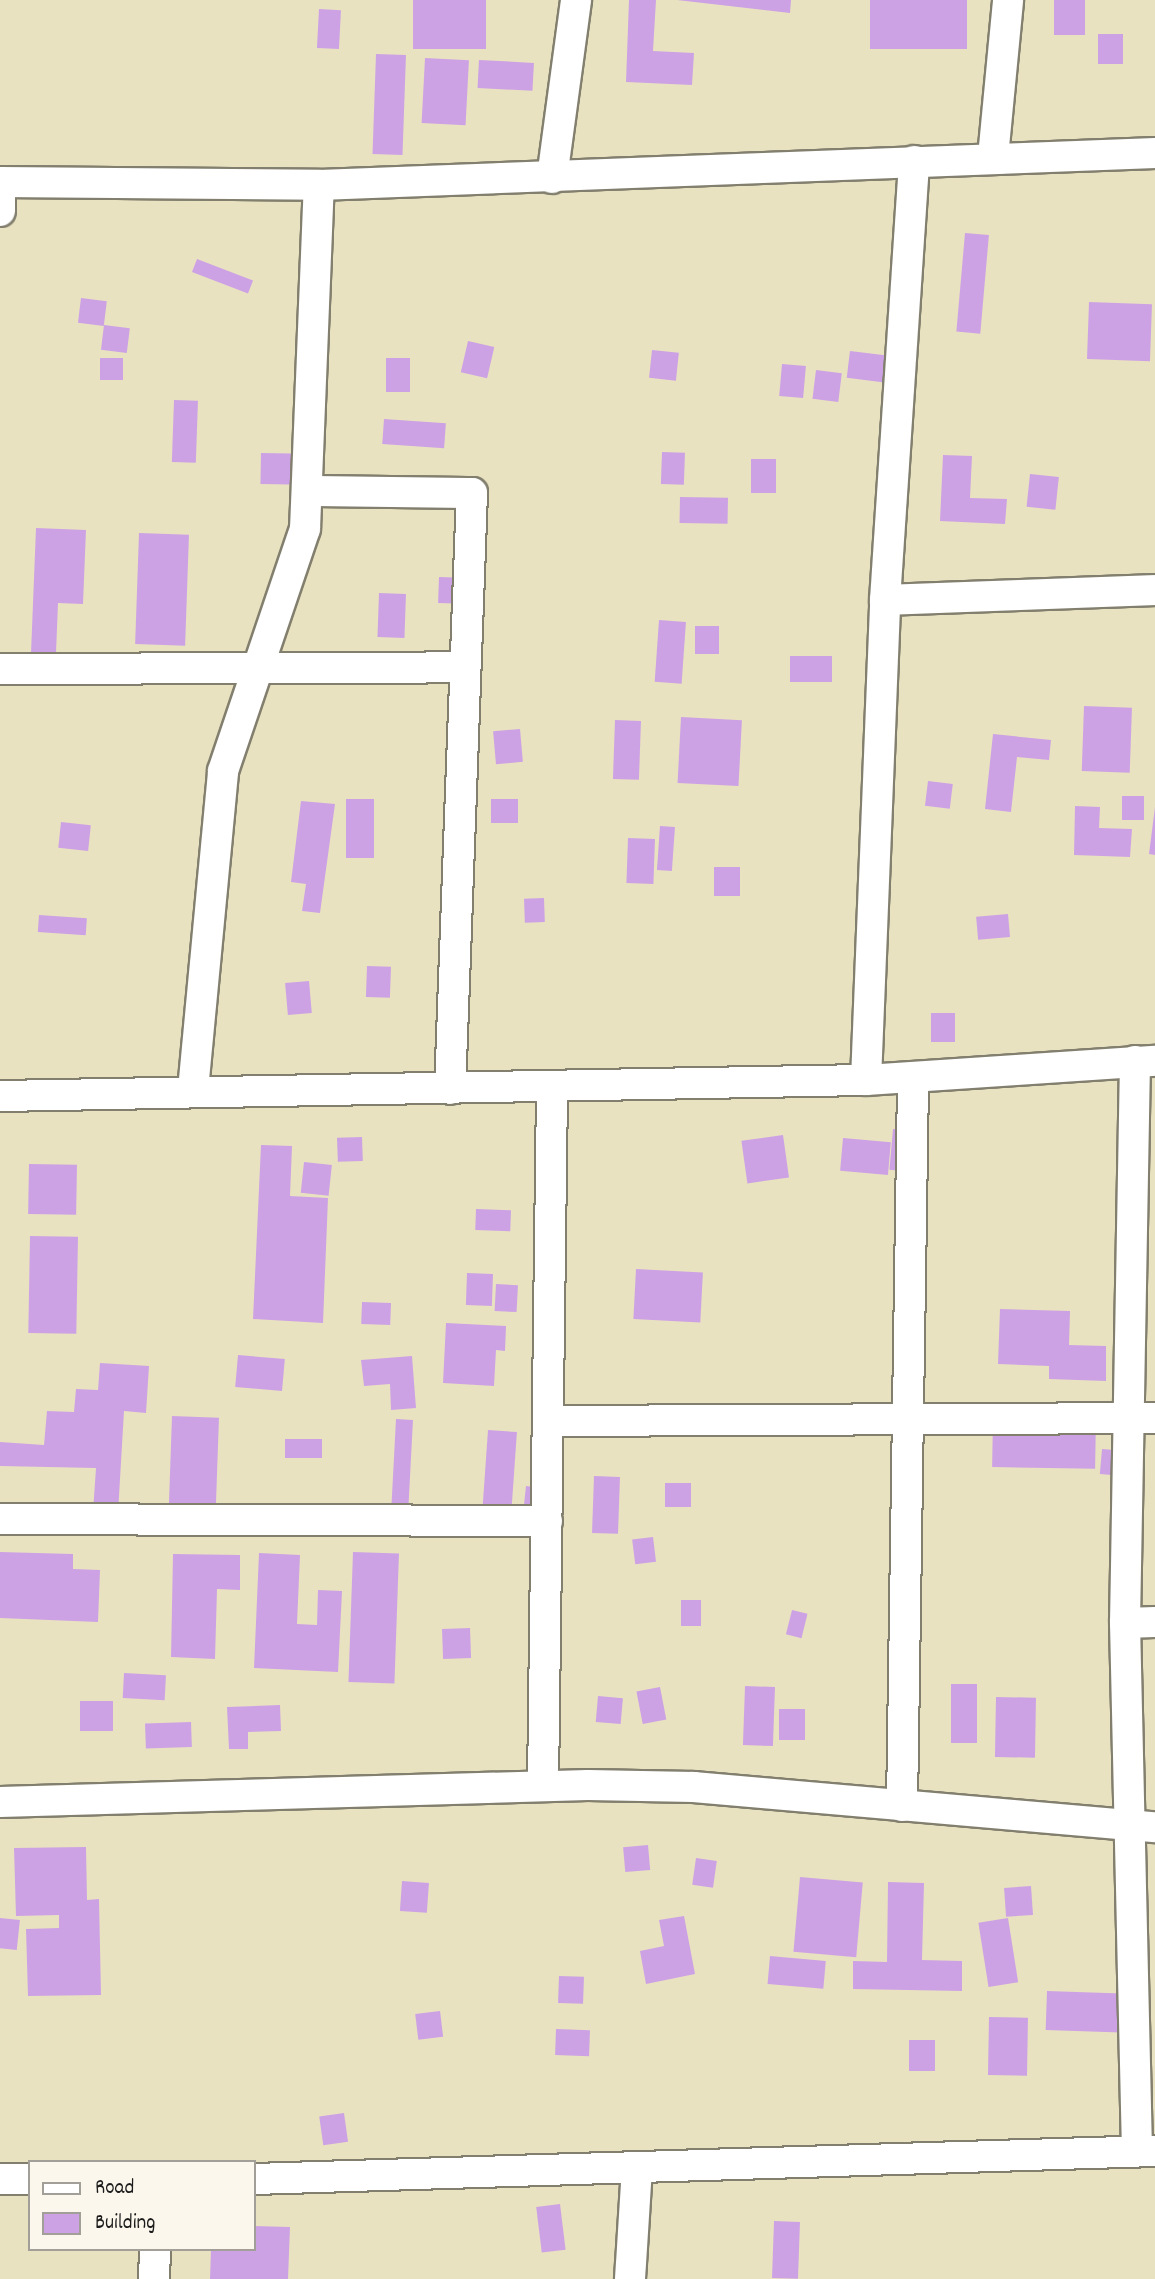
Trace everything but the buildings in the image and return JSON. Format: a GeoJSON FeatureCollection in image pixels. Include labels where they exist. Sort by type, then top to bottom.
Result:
{"type":"FeatureCollection","features":[{"type":"Feature","properties":{"kind":"street"},"geometry":{"type":"LineString","coordinates":[[552,178],[576,0]]}},
{"type":"Feature","properties":{"kind":"street"},"geometry":{"type":"LineString","coordinates":[[993,157],[1007,0]]}},
{"type":"Feature","properties":{"kind":"street"},"geometry":{"type":"LineString","coordinates":[[0,192],[552,178],[993,157],[1155,153]]}},
{"type":"Feature","properties":{"kind":"street"},"geometry":{"type":"LineString","coordinates":[[866,1080],[885,600],[914,161]]}},
{"type":"Feature","properties":{"kind":"street"},"geometry":{"type":"LineString","coordinates":[[193,1090],[223,771],[305,529],[310,491],[319,185]]}},
{"type":"Feature","properties":{"kind":"street"},"geometry":{"type":"LineString","coordinates":[[310,491],[472,493],[450,1089]]}},
{"type":"Feature","properties":{"kind":"street"},"geometry":{"type":"LineString","coordinates":[[885,600],[1155,590]]}},
{"type":"Feature","properties":{"kind":"street"},"geometry":{"type":"LineString","coordinates":[[0,669],[258,671],[466,667]]}},
{"type":"Feature","properties":{"kind":"street"},"geometry":{"type":"LineString","coordinates":[[0,1096],[193,1090],[450,1089],[866,1080],[1145,1061],[1141,1418],[1125,1623],[1141,1825],[1146,2151],[256,2179]]}},
{"type":"Feature","properties":{"kind":"street"},"geometry":{"type":"LineString","coordinates":[[902,1806],[912,1419],[913,1078]]}},
{"type":"Feature","properties":{"kind":"street"},"geometry":{"type":"LineString","coordinates":[[543,1786],[552,1087]]}},
{"type":"Feature","properties":{"kind":"street"},"geometry":{"type":"LineString","coordinates":[[549,1421],[1141,1418]]}},
{"type":"Feature","properties":{"kind":"street"},"geometry":{"type":"LineString","coordinates":[[0,1519],[547,1521]]}},
{"type":"Feature","properties":{"kind":"street"},"geometry":{"type":"LineString","coordinates":[[1125,1623],[1155,1622]]}},
{"type":"Feature","properties":{"kind":"street"},"geometry":{"type":"LineString","coordinates":[[0,1802],[543,1786],[694,1787],[1141,1825]]}},
{"type":"Feature","properties":{"kind":"street"},"geometry":{"type":"LineString","coordinates":[[630,2279],[637,2169]]}},
{"type":"Feature","properties":{"kind":"street"},"geometry":{"type":"LineString","coordinates":[[0,2179],[28,2179]]}},
{"type":"Feature","properties":{"kind":"street"},"geometry":{"type":"LineString","coordinates":[[154,2279],[155,2251]]}}]}
